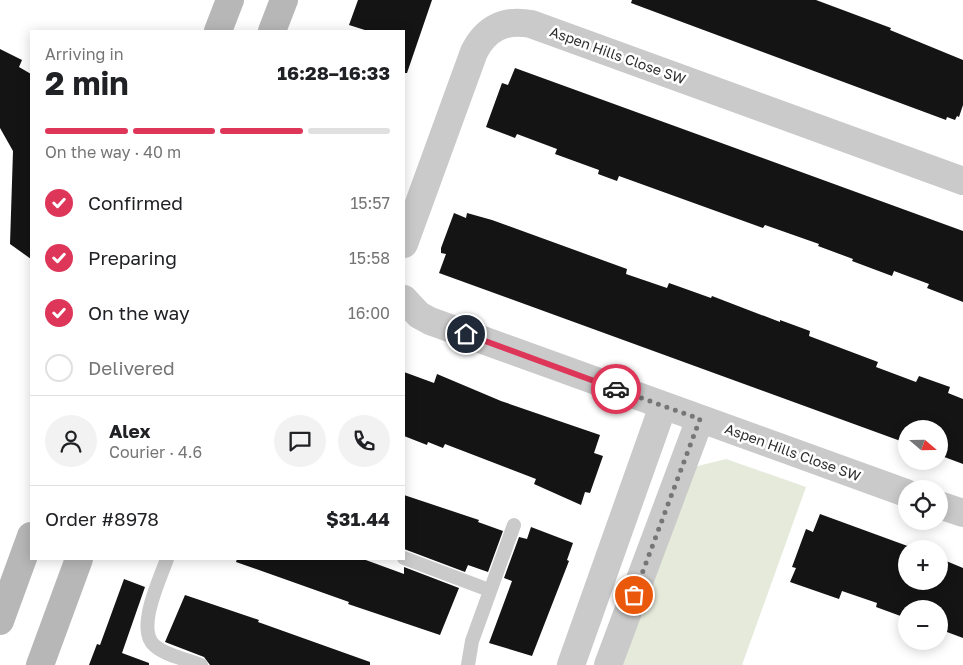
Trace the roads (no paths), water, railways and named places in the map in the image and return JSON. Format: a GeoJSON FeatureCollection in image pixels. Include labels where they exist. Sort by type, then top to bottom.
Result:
{"type":"FeatureCollection","features":[{"type":"Feature","properties":{"kind":"main road"},"geometry":{"type":"LineString","coordinates":[[218,30],[230,0]]}},
{"type":"Feature","properties":{"kind":"main road"},"geometry":{"type":"LineString","coordinates":[[272,30],[284,0]]}},
{"type":"Feature","properties":{"kind":"main road"},"geometry":{"type":"LineString","coordinates":[[0,621],[30,539]]}},
{"type":"Feature","properties":{"kind":"main road"},"geometry":{"type":"LineString","coordinates":[[40,665],[79,560]]}},
{"type":"Feature","properties":{"kind":"street","name":"Aspen Hills Close SW"},"geometry":{"type":"LineString","coordinates":[[405,241],[474,52],[486,34],[506,23],[531,24],[963,180]]}},
{"type":"Feature","properties":{"kind":"street","name":"Aspen Hills Close SW"},"geometry":{"type":"LineString","coordinates":[[405,300],[419,315],[430,321],[898,490]]}},
{"type":"Feature","properties":{"kind":"street"},"geometry":{"type":"LineString","coordinates":[[571,665],[663,406]]}},
{"type":"Feature","properties":{"kind":"street"},"geometry":{"type":"LineString","coordinates":[[608,665],[700,419]]}},
{"type":"Feature","properties":{"kind":"street"},"geometry":{"type":"LineString","coordinates":[[948,508],[963,513]]}},
{"type":"Feature","properties":{"kind":"lane"},"geometry":{"type":"LineString","coordinates":[[468,665],[472,641],[514,525]]}},
{"type":"Feature","properties":{"kind":"lane"},"geometry":{"type":"LineString","coordinates":[[405,558],[489,590]]}},
{"type":"Feature","properties":{"kind":"lane"},"geometry":{"type":"LineString","coordinates":[[167,560],[146,622],[148,636],[152,644],[161,650],[201,665]]}}]}
